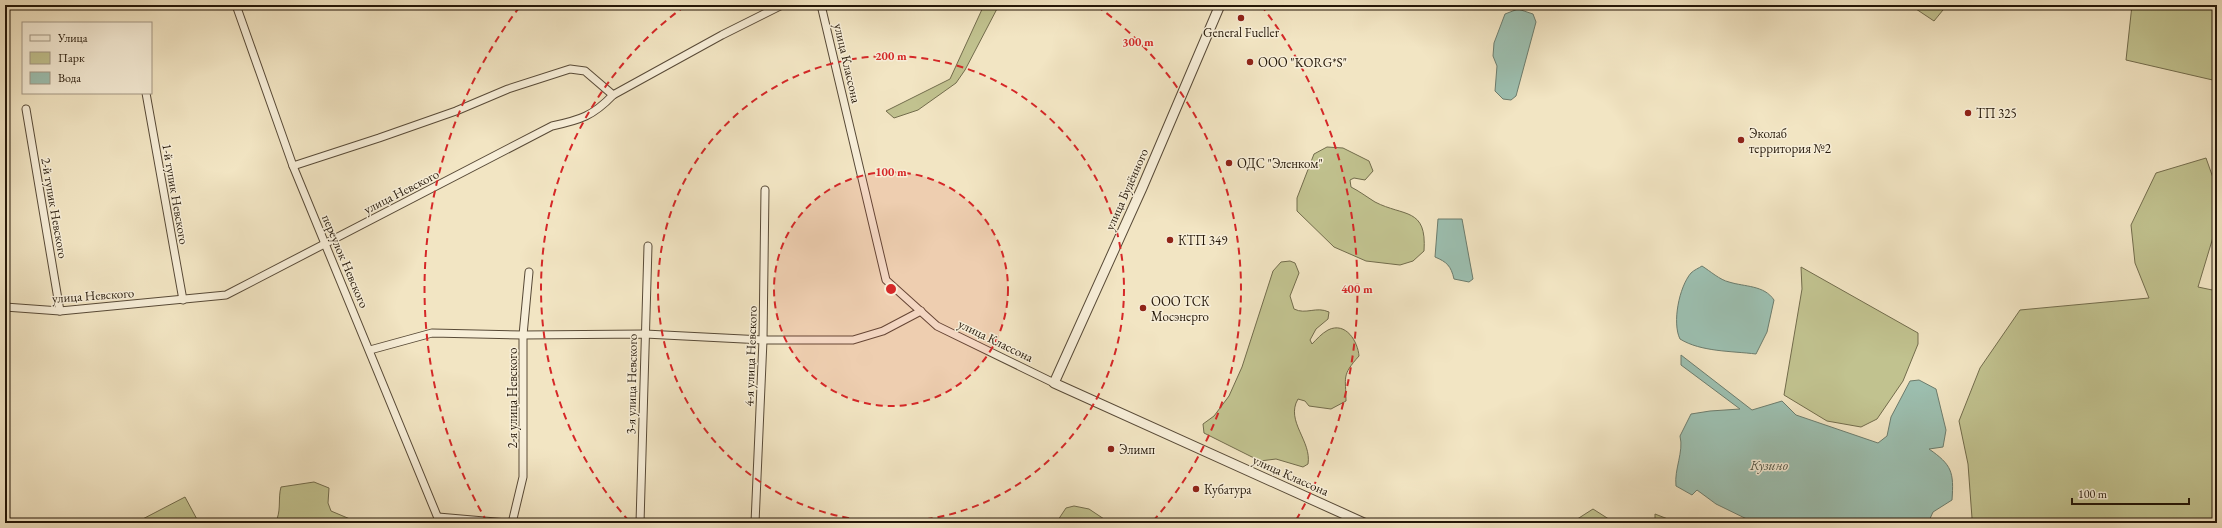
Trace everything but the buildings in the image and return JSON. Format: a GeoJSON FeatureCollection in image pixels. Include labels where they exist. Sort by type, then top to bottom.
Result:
{"type":"FeatureCollection","features":[{"type":"Feature","properties":{"kind":"street","name":"переулок Невского"},"geometry":{"type":"LineString","coordinates":[[236,5],[293,166],[439,520]]}},
{"type":"Feature","properties":{"kind":"street","name":"улица Невского"},"geometry":{"type":"LineString","coordinates":[[5,307],[60,311],[226,295],[552,126],[585,118],[600,108],[613,95],[722,35],[782,5]]}},
{"type":"Feature","properties":{"kind":"street","name":"улица Классона"},"geometry":{"type":"LineString","coordinates":[[820,5],[886,280],[937,326],[1054,383],[1364,523]]}},
{"type":"Feature","properties":{"kind":"street","name":"улица Будённого"},"geometry":{"type":"LineString","coordinates":[[1054,383],[1142,188],[1220,5]]}},
{"type":"Feature","properties":{"kind":"street"},"geometry":{"type":"LineString","coordinates":[[293,166],[371,141],[456,111],[508,89],[570,69],[585,71],[613,95]]}},
{"type":"Feature","properties":{"kind":"street","name":"1-й тупик Невского"},"geometry":{"type":"LineString","coordinates":[[146,94],[183,300]]}},
{"type":"Feature","properties":{"kind":"street","name":"2-й тупик Невского"},"geometry":{"type":"LineString","coordinates":[[26,109],[60,311]]}},
{"type":"Feature","properties":{"kind":"street","name":"4-я улица Невского"},"geometry":{"type":"LineString","coordinates":[[755,523],[763,340],[765,190]]}},
{"type":"Feature","properties":{"kind":"street","name":"3-я улица Невского"},"geometry":{"type":"LineString","coordinates":[[640,523],[648,246]]}},
{"type":"Feature","properties":{"kind":"street","name":"2-я улица Невского"},"geometry":{"type":"LineString","coordinates":[[512,523],[524,477],[523,335],[529,272]]}},
{"type":"Feature","properties":{"kind":"street"},"geometry":{"type":"LineString","coordinates":[[370,350],[432,333],[523,335],[645,334],[763,340],[853,340],[883,332],[920,311]]}},
{"type":"Feature","properties":{"kind":"street"},"geometry":{"type":"LineString","coordinates":[[439,520],[507,523]]}},
{"type":"Feature","properties":{"kind":"green space"},"geometry":{"type":"Polygon","coordinates":[[[984,5],[999,5],[965,70],[956,83],[918,110],[894,118],[886,111],[950,79],[984,5]]]}},
{"type":"Feature","properties":{"kind":"green space"},"geometry":{"type":"Polygon","coordinates":[[[1910,5],[1943,5],[1943,10],[1934,21],[1910,5]]]}},
{"type":"Feature","properties":{"kind":"green space"},"geometry":{"type":"Polygon","coordinates":[[[2132,5],[2217,5],[2217,81],[2126,60],[2132,5]]]}},
{"type":"Feature","properties":{"kind":"green space"},"geometry":{"type":"Polygon","coordinates":[[[1327,147],[1343,148],[1369,161],[1373,171],[1365,180],[1354,178],[1350,180],[1351,187],[1375,202],[1404,212],[1417,220],[1422,227],[1424,251],[1413,261],[1400,265],[1366,261],[1334,247],[1297,211],[1297,198],[1314,154],[1327,147]]]}},
{"type":"Feature","properties":{"kind":"green space"},"geometry":{"type":"Polygon","coordinates":[[[2206,158],[2217,189],[2217,224],[2198,287],[2217,291],[2217,523],[1969,523],[1972,518],[1968,464],[1959,421],[1980,368],[2020,310],[2149,298],[2135,263],[2131,225],[2156,173],[2206,158]]]}},
{"type":"Feature","properties":{"kind":"green space"},"geometry":{"type":"Polygon","coordinates":[[[1290,261],[1295,263],[1299,273],[1290,296],[1294,309],[1298,311],[1324,310],[1329,312],[1328,319],[1316,329],[1310,340],[1312,344],[1328,330],[1340,328],[1350,334],[1356,345],[1359,356],[1349,368],[1347,373],[1345,381],[1346,401],[1331,409],[1309,406],[1305,401],[1298,399],[1295,407],[1295,415],[1308,456],[1308,464],[1303,467],[1276,459],[1260,461],[1204,433],[1203,424],[1214,416],[1229,396],[1242,367],[1273,271],[1281,262],[1290,261]]]}},
{"type":"Feature","properties":{"kind":"green space"},"geometry":{"type":"Polygon","coordinates":[[[1801,267],[1918,333],[1918,344],[1903,381],[1877,419],[1861,427],[1827,421],[1784,395],[1802,289],[1801,267]]]}},
{"type":"Feature","properties":{"kind":"green space"},"geometry":{"type":"Polygon","coordinates":[[[314,482],[329,488],[328,503],[331,511],[350,519],[352,523],[271,523],[277,519],[281,487],[314,482]]]}},
{"type":"Feature","properties":{"kind":"green space"},"geometry":{"type":"Polygon","coordinates":[[[185,497],[199,523],[135,523],[185,497]]]}},
{"type":"Feature","properties":{"kind":"green space"},"geometry":{"type":"Polygon","coordinates":[[[1074,506],[1089,509],[1110,523],[1056,523],[1066,508],[1074,506]]]}},
{"type":"Feature","properties":{"kind":"green space"},"geometry":{"type":"Polygon","coordinates":[[[1593,509],[1615,523],[1571,523],[1593,509]]]}},
{"type":"Feature","properties":{"kind":"green space"},"geometry":{"type":"Polygon","coordinates":[[[1655,514],[1673,521],[1675,523],[1655,523],[1655,514]]]}},
{"type":"Feature","properties":{"kind":"water"},"geometry":{"type":"Polygon","coordinates":[[[1518,9],[1533,14],[1536,22],[1516,96],[1511,100],[1503,99],[1495,91],[1497,66],[1493,56],[1494,43],[1505,14],[1518,9]]]}},
{"type":"Feature","properties":{"kind":"water"},"geometry":{"type":"Polygon","coordinates":[[[1438,219],[1462,219],[1473,279],[1469,282],[1454,279],[1448,265],[1435,257],[1438,219]]]}},
{"type":"Feature","properties":{"kind":"water"},"geometry":{"type":"Polygon","coordinates":[[[1702,266],[1726,281],[1760,289],[1770,295],[1774,300],[1767,332],[1756,354],[1707,349],[1680,339],[1677,315],[1680,296],[1691,273],[1702,266]]]}},
{"type":"Feature","properties":{"kind":"water","name":"Кузино"},"geometry":{"type":"Polygon","coordinates":[[[1681,355],[1752,410],[1782,401],[1796,415],[1878,443],[1887,436],[1891,417],[1910,381],[1919,380],[1936,389],[1946,430],[1943,447],[1929,449],[1943,460],[1950,470],[1952,476],[1952,500],[1933,512],[1928,523],[1755,523],[1716,504],[1697,490],[1692,495],[1676,486],[1676,473],[1681,448],[1680,436],[1691,414],[1740,409],[1681,365],[1681,355]]]}},
{"type":"Feature","properties":{"kind":"place","name":"General Fueller"},"geometry":{"type":"Point","coordinates":[1241,18]}},
{"type":"Feature","properties":{"kind":"place","name":"ООО \"KORG*S\""},"geometry":{"type":"Point","coordinates":[1250,62]}},
{"type":"Feature","properties":{"kind":"place","name":"ТП 325"},"geometry":{"type":"Point","coordinates":[1968,113]}},
{"type":"Feature","properties":{"kind":"place","name":"Эколаб территория №2"},"geometry":{"type":"Point","coordinates":[1741,140]}},
{"type":"Feature","properties":{"kind":"place","name":"ОДС \"Эленком\""},"geometry":{"type":"Point","coordinates":[1229,163]}},
{"type":"Feature","properties":{"kind":"place","name":"КТП 349"},"geometry":{"type":"Point","coordinates":[1170,240]}},
{"type":"Feature","properties":{"kind":"place","name":"ООО ТСК Мосэнерго"},"geometry":{"type":"Point","coordinates":[1143,308]}},
{"type":"Feature","properties":{"kind":"place","name":"Элимп"},"geometry":{"type":"Point","coordinates":[1111,449]}},
{"type":"Feature","properties":{"kind":"place","name":"Кубатура"},"geometry":{"type":"Point","coordinates":[1196,489]}}]}
